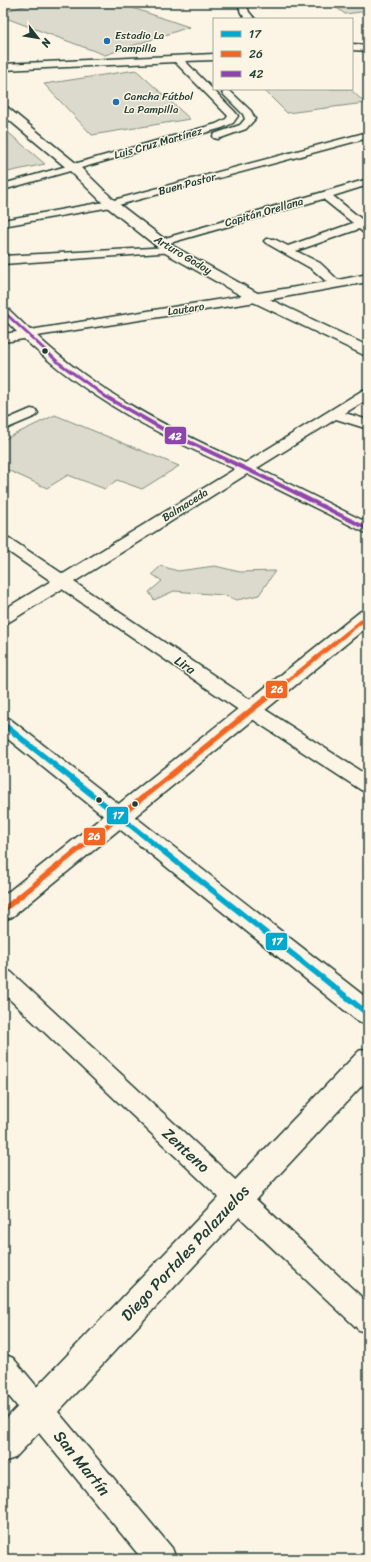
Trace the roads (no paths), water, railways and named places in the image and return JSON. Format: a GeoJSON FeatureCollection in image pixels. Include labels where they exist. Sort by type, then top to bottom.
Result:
{"type":"FeatureCollection","features":[{"type":"Feature","properties":{"kind":"street"},"geometry":{"type":"LineString","coordinates":[[242,3],[243,9],[250,18]]}},
{"type":"Feature","properties":{"kind":"street"},"geometry":{"type":"LineString","coordinates":[[353,48],[368,48]]}},
{"type":"Feature","properties":{"kind":"street"},"geometry":{"type":"LineString","coordinates":[[3,67],[213,57]]}},
{"type":"Feature","properties":{"kind":"street"},"geometry":{"type":"LineString","coordinates":[[191,58],[203,69]]}},
{"type":"Feature","properties":{"kind":"street","name":"Luis Cruz Martínez"},"geometry":{"type":"LineString","coordinates":[[3,196],[76,170],[212,128],[230,121],[233,116],[232,114],[178,59]]}},
{"type":"Feature","properties":{"kind":"street","name":"Luis Cruz Martínez"},"geometry":{"type":"LineString","coordinates":[[3,187],[232,132],[243,127],[249,122],[250,119],[248,113],[224,90]]}},
{"type":"Feature","properties":{"kind":"street","name":"Arturo Godoy"},"geometry":{"type":"LineString","coordinates":[[3,108],[76,170],[111,204],[165,246],[256,298],[368,352]]}},
{"type":"Feature","properties":{"kind":"street","name":"Buen Pastor"},"geometry":{"type":"LineString","coordinates":[[3,223],[111,204],[368,135]]}},
{"type":"Feature","properties":{"kind":"street","name":"Capitán Orellana"},"geometry":{"type":"LineString","coordinates":[[3,260],[165,246],[368,182]]}},
{"type":"Feature","properties":{"kind":"street"},"geometry":{"type":"LineString","coordinates":[[325,195],[364,228]]}},
{"type":"Feature","properties":{"kind":"street"},"geometry":{"type":"LineString","coordinates":[[287,250],[364,228]]}},
{"type":"Feature","properties":{"kind":"street"},"geometry":{"type":"LineString","coordinates":[[270,240],[316,266],[335,283]]}},
{"type":"Feature","properties":{"kind":"street","name":"Lautaro"},"geometry":{"type":"LineString","coordinates":[[3,338],[256,298],[368,278]]}},
{"type":"Feature","properties":{"kind":"street"},"geometry":{"type":"LineString","coordinates":[[3,311],[71,373],[121,407],[179,439],[245,469],[368,529]]}},
{"type":"Feature","properties":{"kind":"street","name":"Balmaceda"},"geometry":{"type":"LineString","coordinates":[[3,618],[368,393]]}},
{"type":"Feature","properties":{"kind":"street"},"geometry":{"type":"LineString","coordinates":[[3,426],[31,414]]}},
{"type":"Feature","properties":{"kind":"street"},"geometry":{"type":"LineString","coordinates":[[335,414],[368,425]]}},
{"type":"Feature","properties":{"kind":"street","name":"Lira"},"geometry":{"type":"LineString","coordinates":[[3,541],[252,710],[368,785]]}},
{"type":"Feature","properties":{"kind":"street"},"geometry":{"type":"LineString","coordinates":[[3,910],[368,616]]}},
{"type":"Feature","properties":{"kind":"street"},"geometry":{"type":"LineString","coordinates":[[3,724],[368,1014]]}},
{"type":"Feature","properties":{"kind":"street","name":"Zenteno"},"geometry":{"type":"LineString","coordinates":[[3,979],[368,1321]]}},
{"type":"Feature","properties":{"kind":"street","name":"Diego Portales Palazuelos"},"geometry":{"type":"LineString","coordinates":[[3,1446],[368,1060]]}},
{"type":"Feature","properties":{"kind":"street","name":"San Martín"},"geometry":{"type":"LineString","coordinates":[[3,1368],[161,1559]]}},
{"type":"Feature","properties":{"kind":"place","name":"Estadio La Pampilla"},"geometry":{"type":"Point","coordinates":[107,41]}},
{"type":"Feature","properties":{"kind":"place","name":"Cancha Fútbol La Pampilla"},"geometry":{"type":"Point","coordinates":[116,102]}}]}
